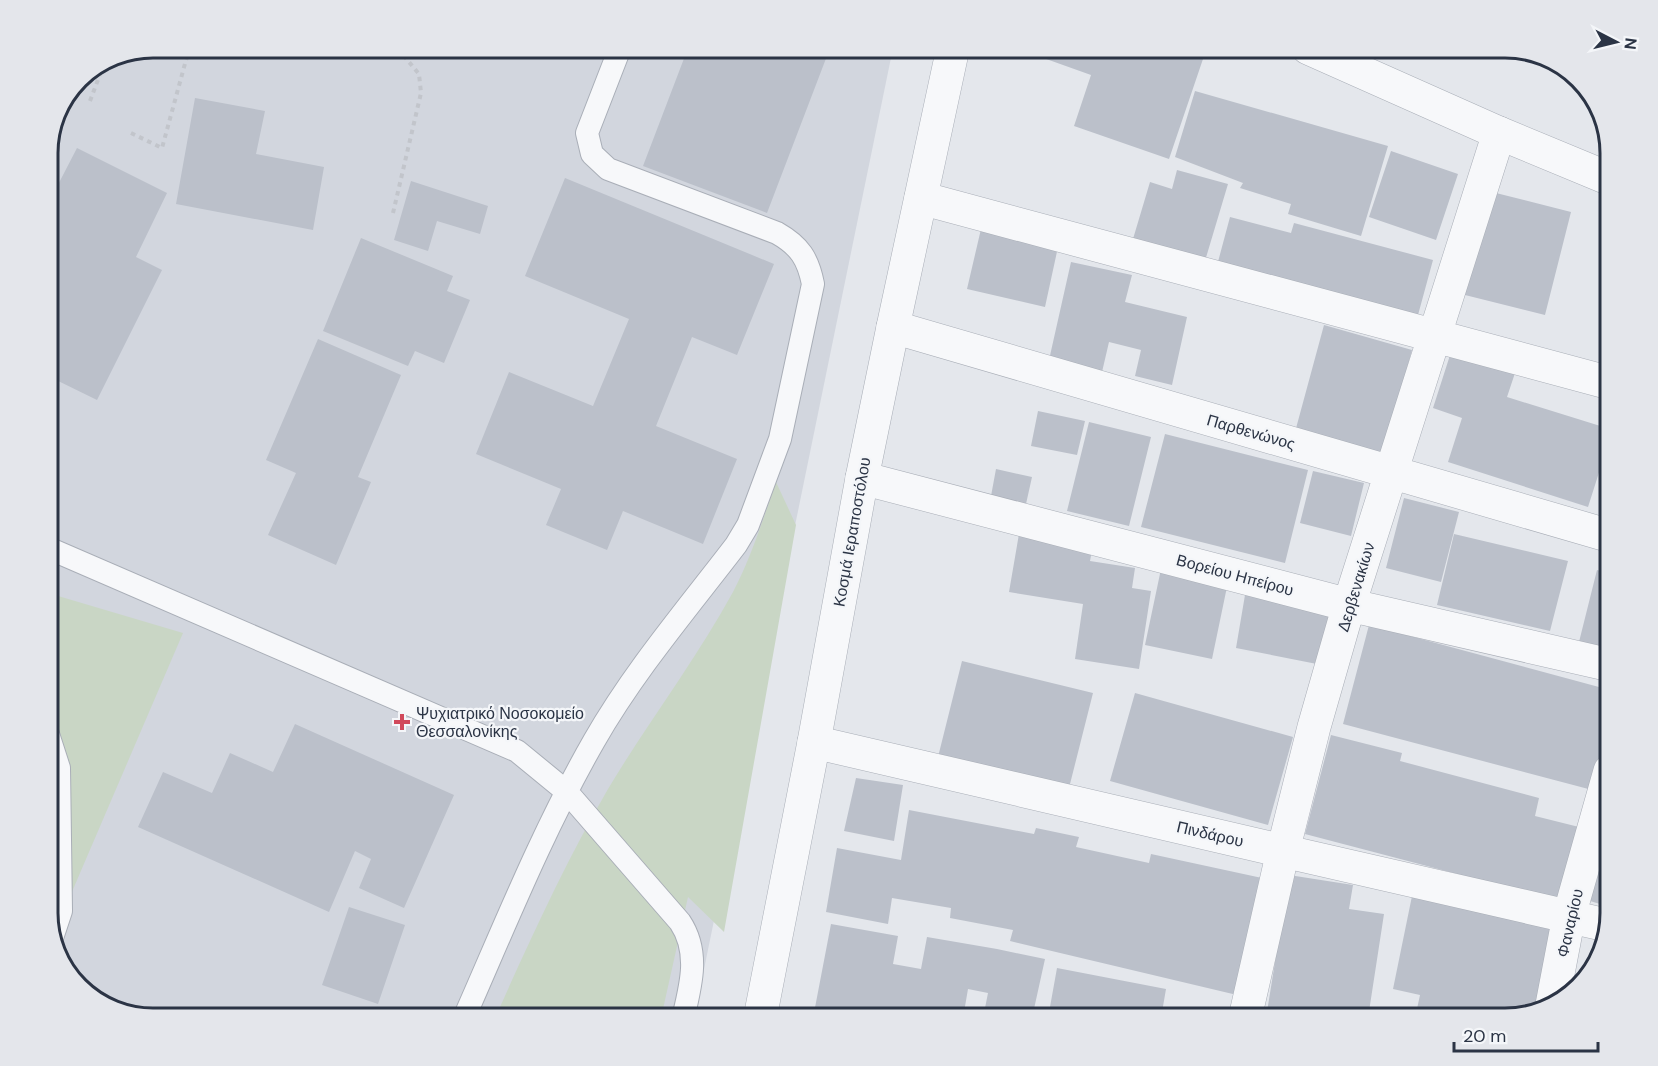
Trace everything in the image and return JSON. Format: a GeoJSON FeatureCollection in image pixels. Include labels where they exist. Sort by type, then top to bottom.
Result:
{"type":"FeatureCollection","features":[{"type":"Feature","properties":{"kind":"street","name":"Κοσμά Ιεραποστόλου"},"geometry":{"type":"LineString","coordinates":[[762,1008],[814,742],[862,478],[951,58]]}},
{"type":"Feature","properties":{"kind":"street"},"geometry":{"type":"LineString","coordinates":[[1330,58],[1499,133],[1600,174]]}},
{"type":"Feature","properties":{"kind":"street","name":"Δερβενακίων"},"geometry":{"type":"LineString","coordinates":[[1247,1008],[1314,727],[1349,604],[1499,133]]}},
{"type":"Feature","properties":{"kind":"street"},"geometry":{"type":"LineString","coordinates":[[921,198],[1600,380]]}},
{"type":"Feature","properties":{"kind":"street","name":"Παρθενώνος"},"geometry":{"type":"LineString","coordinates":[[893,327],[1600,533]]}},
{"type":"Feature","properties":{"kind":"street","name":"Βορείου Ηπείρου"},"geometry":{"type":"LineString","coordinates":[[862,478],[1349,604],[1600,663]]}},
{"type":"Feature","properties":{"kind":"street","name":"Πινδάρου"},"geometry":{"type":"LineString","coordinates":[[814,742],[1599,923]]}},
{"type":"Feature","properties":{"kind":"street","name":"Φαναρίου"},"geometry":{"type":"LineString","coordinates":[[1554,994],[1569,916],[1600,806]]}},
{"type":"Feature","properties":{"kind":"lane"},"geometry":{"type":"LineString","coordinates":[[468,1008],[544,836],[594,740],[627,688],[736,545],[748,525],[780,439],[813,284],[810,268],[802,254],[792,241],[777,232],[608,169],[592,154],[587,133],[616,58]]}},
{"type":"Feature","properties":{"kind":"lane"},"geometry":{"type":"LineString","coordinates":[[59,553],[501,743],[523,756],[567,792],[687,932],[693,954],[693,972],[685,1008]]}},
{"type":"Feature","properties":{"kind":"lane"},"geometry":{"type":"LineString","coordinates":[[59,768],[61,911],[59,917]]}},
{"type":"Feature","properties":{"kind":"path"},"geometry":{"type":"LineString","coordinates":[[131,133],[162,148],[187,58]]}},
{"type":"Feature","properties":{"kind":"path"},"geometry":{"type":"LineString","coordinates":[[393,213],[422,93],[419,74],[406,58]]}},
{"type":"Feature","properties":{"kind":"path"},"geometry":{"type":"LineString","coordinates":[[90,101],[100,76]]}},
{"type":"Feature","properties":{"kind":"shaded area","name":"Ψυχιατρικό Νοσοκομείο Θεσσαλονίκης"},"geometry":{"type":"Polygon","coordinates":[[[153,58],[891,58],[696,1008],[153,1008],[117,1000],[91,984],[71,960],[62,937],[59,919],[59,147],[68,111],[78,96],[106,71],[135,60],[153,58]]]}},
{"type":"Feature","properties":{"kind":"green space"},"geometry":{"type":"Polygon","coordinates":[[[776,482],[796,525],[724,932],[688,897],[663,1008],[499,1008],[548,902],[592,817],[623,764],[719,617],[751,552],[776,482]]]}},
{"type":"Feature","properties":{"kind":"green space"},"geometry":{"type":"Polygon","coordinates":[[[59,596],[183,633],[59,921],[59,596]]]}},
{"type":"Feature","properties":{"kind":"building"},"geometry":{"type":"Polygon","coordinates":[[[684,58],[826,58],[767,213],[643,166],[684,58]]]}},
{"type":"Feature","properties":{"kind":"building"},"geometry":{"type":"Polygon","coordinates":[[[1043,58],[1203,59],[1169,159],[1074,126],[1091,75],[1043,58]]]}},
{"type":"Feature","properties":{"kind":"building"},"geometry":{"type":"Polygon","coordinates":[[[1195,91],[1388,146],[1361,236],[1288,214],[1291,204],[1240,188],[1243,183],[1175,157],[1195,91]]]}},
{"type":"Feature","properties":{"kind":"building"},"geometry":{"type":"Polygon","coordinates":[[[195,98],[265,111],[256,154],[324,167],[313,230],[176,204],[195,98]]]}},
{"type":"Feature","properties":{"kind":"building"},"geometry":{"type":"Polygon","coordinates":[[[77,148],[167,193],[136,257],[162,270],[97,400],[59,381],[59,183],[77,148]]]}},
{"type":"Feature","properties":{"kind":"building"},"geometry":{"type":"Polygon","coordinates":[[[1391,151],[1458,174],[1436,240],[1369,217],[1391,151]]]}},
{"type":"Feature","properties":{"kind":"building"},"geometry":{"type":"Polygon","coordinates":[[[1177,170],[1228,184],[1202,271],[1130,249],[1150,182],[1172,189],[1177,170]]]}},
{"type":"Feature","properties":{"kind":"building"},"geometry":{"type":"Polygon","coordinates":[[[565,178],[774,264],[737,355],[692,337],[656,426],[737,459],[703,544],[623,511],[607,550],[546,525],[561,489],[476,454],[509,372],[593,406],[629,319],[525,276],[565,178]]]}},
{"type":"Feature","properties":{"kind":"building"},"geometry":{"type":"Polygon","coordinates":[[[411,181],[488,206],[480,234],[437,221],[428,251],[394,240],[411,181]]]}},
{"type":"Feature","properties":{"kind":"building"},"geometry":{"type":"Polygon","coordinates":[[[1492,192],[1571,212],[1545,315],[1465,295],[1492,192]]]}},
{"type":"Feature","properties":{"kind":"building"},"geometry":{"type":"Polygon","coordinates":[[[1230,217],[1291,233],[1294,223],[1433,260],[1415,326],[1215,273],[1230,217]]]}},
{"type":"Feature","properties":{"kind":"building"},"geometry":{"type":"Polygon","coordinates":[[[981,229],[1058,247],[1045,307],[967,289],[981,229]]]}},
{"type":"Feature","properties":{"kind":"building"},"geometry":{"type":"Polygon","coordinates":[[[361,238],[453,276],[447,291],[470,300],[444,363],[415,351],[408,366],[323,331],[361,238]]]}},
{"type":"Feature","properties":{"kind":"building"},"geometry":{"type":"Polygon","coordinates":[[[1071,262],[1132,275],[1125,302],[1187,317],[1172,385],[1135,376],[1141,350],[1109,342],[1102,372],[1049,360],[1071,262]]]}},
{"type":"Feature","properties":{"kind":"building"},"geometry":{"type":"Polygon","coordinates":[[[1324,325],[1412,350],[1383,456],[1295,432],[1324,325]]]}},
{"type":"Feature","properties":{"kind":"building"},"geometry":{"type":"Polygon","coordinates":[[[318,339],[401,375],[358,477],[371,482],[336,565],[268,535],[296,473],[266,460],[318,339]]]}},
{"type":"Feature","properties":{"kind":"building"},"geometry":{"type":"Polygon","coordinates":[[[1452,349],[1516,370],[1507,397],[1600,426],[1600,469],[1588,507],[1448,462],[1462,418],[1433,408],[1452,349]]]}},
{"type":"Feature","properties":{"kind":"building"},"geometry":{"type":"Polygon","coordinates":[[[1038,411],[1085,421],[1077,455],[1031,446],[1038,411]]]}},
{"type":"Feature","properties":{"kind":"building"},"geometry":{"type":"Polygon","coordinates":[[[1089,422],[1151,437],[1129,526],[1067,511],[1089,422]]]}},
{"type":"Feature","properties":{"kind":"building"},"geometry":{"type":"Polygon","coordinates":[[[1165,434],[1308,470],[1285,563],[1141,527],[1165,434]]]}},
{"type":"Feature","properties":{"kind":"building"},"geometry":{"type":"Polygon","coordinates":[[[996,469],[1032,477],[1026,504],[991,496],[996,469]]]}},
{"type":"Feature","properties":{"kind":"building"},"geometry":{"type":"Polygon","coordinates":[[[1313,471],[1364,483],[1351,536],[1300,523],[1313,471]]]}},
{"type":"Feature","properties":{"kind":"building"},"geometry":{"type":"Polygon","coordinates":[[[1404,498],[1459,512],[1441,582],[1386,568],[1404,498]]]}},
{"type":"Feature","properties":{"kind":"building"},"geometry":{"type":"Polygon","coordinates":[[[1020,528],[1094,540],[1090,561],[1135,568],[1132,588],[1151,591],[1139,669],[1075,659],[1083,604],[1009,592],[1020,528]]]}},
{"type":"Feature","properties":{"kind":"building"},"geometry":{"type":"Polygon","coordinates":[[[1454,534],[1568,561],[1550,631],[1437,605],[1454,534]]]}},
{"type":"Feature","properties":{"kind":"building"},"geometry":{"type":"Polygon","coordinates":[[[1161,569],[1228,582],[1212,659],[1145,645],[1161,569]]]}},
{"type":"Feature","properties":{"kind":"building"},"geometry":{"type":"Polygon","coordinates":[[[1597,570],[1600,571],[1600,656],[1577,650],[1597,570]]]}},
{"type":"Feature","properties":{"kind":"building"},"geometry":{"type":"Polygon","coordinates":[[[1245,595],[1332,612],[1322,665],[1236,648],[1245,595]]]}},
{"type":"Feature","properties":{"kind":"building"},"geometry":{"type":"Polygon","coordinates":[[[1369,625],[1600,687],[1600,776],[1596,791],[1343,724],[1369,625]]]}},
{"type":"Feature","properties":{"kind":"building"},"geometry":{"type":"Polygon","coordinates":[[[962,661],[1093,693],[1069,788],[938,757],[962,661]]]}},
{"type":"Feature","properties":{"kind":"building"},"geometry":{"type":"Polygon","coordinates":[[[1135,693],[1293,737],[1268,825],[1110,781],[1135,693]]]}},
{"type":"Feature","properties":{"kind":"building"},"geometry":{"type":"Polygon","coordinates":[[[295,724],[454,795],[404,908],[359,888],[371,859],[355,851],[329,912],[138,827],[163,772],[212,793],[230,753],[273,772],[295,724]]]}},
{"type":"Feature","properties":{"kind":"building"},"geometry":{"type":"Polygon","coordinates":[[[1331,735],[1402,753],[1400,761],[1539,798],[1535,816],[1583,828],[1564,902],[1305,834],[1331,735]]]}},
{"type":"Feature","properties":{"kind":"building"},"geometry":{"type":"Polygon","coordinates":[[[856,778],[903,785],[894,841],[844,831],[856,778]]]}},
{"type":"Feature","properties":{"kind":"building"},"geometry":{"type":"Polygon","coordinates":[[[909,810],[1034,834],[1036,828],[1079,837],[1076,847],[1149,863],[1151,854],[1262,878],[1237,995],[1010,941],[1013,930],[950,918],[951,908],[892,898],[888,924],[826,912],[837,848],[901,860],[909,810]]]}},
{"type":"Feature","properties":{"kind":"building"},"geometry":{"type":"Polygon","coordinates":[[[1600,851],[1600,904],[1580,898],[1600,851]]]}},
{"type":"Feature","properties":{"kind":"building"},"geometry":{"type":"Polygon","coordinates":[[[1289,875],[1353,885],[1349,909],[1384,914],[1370,1008],[1268,1008],[1289,875]]]}},
{"type":"Feature","properties":{"kind":"building"},"geometry":{"type":"Polygon","coordinates":[[[1412,896],[1557,928],[1541,1000],[1523,1006],[1505,1008],[1417,1008],[1420,995],[1393,989],[1412,896]]]}},
{"type":"Feature","properties":{"kind":"building"},"geometry":{"type":"Polygon","coordinates":[[[349,907],[405,925],[378,1004],[322,985],[349,907]]]}},
{"type":"Feature","properties":{"kind":"building"},"geometry":{"type":"Polygon","coordinates":[[[831,924],[898,936],[893,964],[921,969],[927,937],[1045,959],[1034,1008],[985,1008],[988,993],[968,989],[965,1008],[815,1008],[831,924]]]}},
{"type":"Feature","properties":{"kind":"building"},"geometry":{"type":"Polygon","coordinates":[[[1057,968],[1166,989],[1163,1008],[1050,1008],[1057,968]]]}},
{"type":"Feature","properties":{"kind":"place","name":"Ψυχιατρικό Νοσοκομείο Θεσσαλονίκης"},"geometry":{"type":"Point","coordinates":[402,722]}}]}
